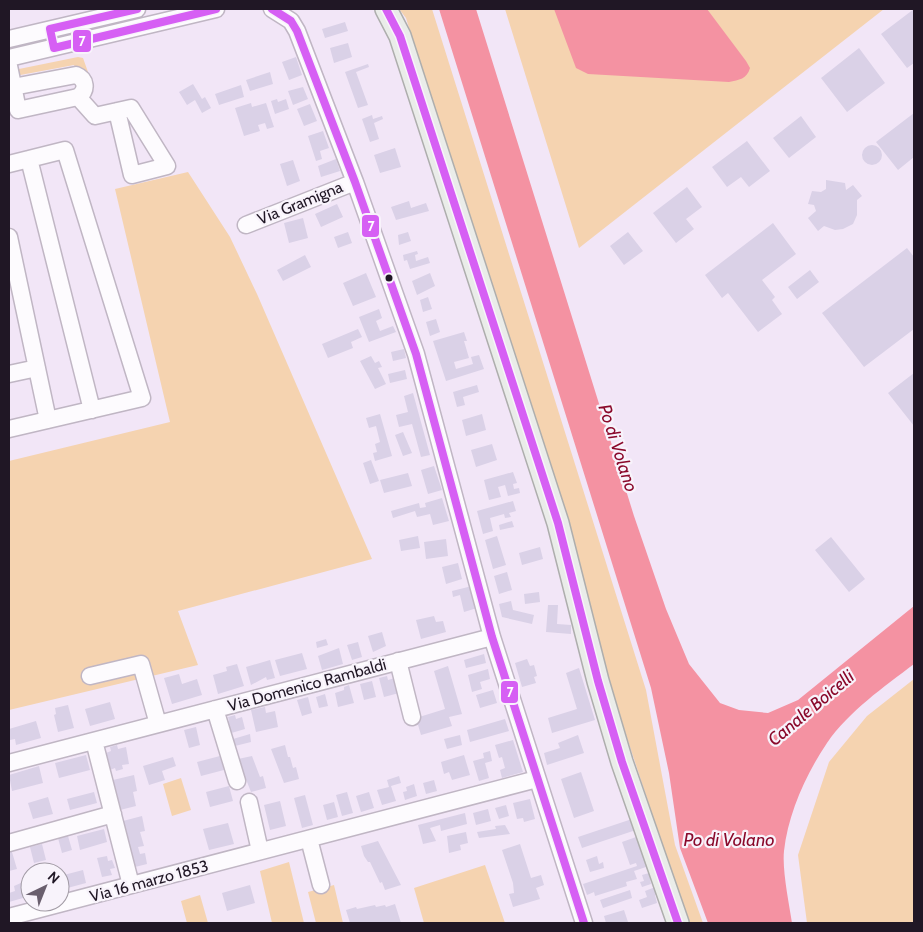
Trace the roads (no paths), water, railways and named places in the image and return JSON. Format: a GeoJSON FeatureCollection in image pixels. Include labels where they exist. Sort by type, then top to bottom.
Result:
{"type":"FeatureCollection","features":[{"type":"Feature","properties":{"kind":"main road"},"geometry":{"type":"LineString","coordinates":[[386,9],[400,36],[558,523],[608,716],[655,860],[678,923]]}},
{"type":"Feature","properties":{"kind":"street"},"geometry":{"type":"LineString","coordinates":[[9,39],[50,29],[101,13],[137,9]]}},
{"type":"Feature","properties":{"kind":"street"},"geometry":{"type":"LineString","coordinates":[[9,58],[216,9]]}},
{"type":"Feature","properties":{"kind":"street"},"geometry":{"type":"LineString","coordinates":[[272,9],[291,20],[296,28],[355,182],[423,375],[492,636],[584,923]]}},
{"type":"Feature","properties":{"kind":"street"},"geometry":{"type":"LineString","coordinates":[[50,29],[54,48]]}},
{"type":"Feature","properties":{"kind":"street"},"geometry":{"type":"LineString","coordinates":[[9,66],[18,110],[78,96],[84,91],[85,84],[76,75],[14,87]]}},
{"type":"Feature","properties":{"kind":"street"},"geometry":{"type":"LineString","coordinates":[[78,96],[95,116],[117,111]]}},
{"type":"Feature","properties":{"kind":"street"},"geometry":{"type":"LineString","coordinates":[[9,164],[65,150],[142,398],[9,429]]}},
{"type":"Feature","properties":{"kind":"street"},"geometry":{"type":"LineString","coordinates":[[29,159],[92,410]]}},
{"type":"Feature","properties":{"kind":"street","name":"Via Gramigna"},"geometry":{"type":"LineString","coordinates":[[246,225],[355,182]]}},
{"type":"Feature","properties":{"kind":"street"},"geometry":{"type":"LineString","coordinates":[[9,237],[48,420]]}},
{"type":"Feature","properties":{"kind":"street"},"geometry":{"type":"LineString","coordinates":[[9,374],[37,368]]}},
{"type":"Feature","properties":{"kind":"street","name":"Via Domenico Rambaldi"},"geometry":{"type":"LineString","coordinates":[[9,764],[492,636]]}},
{"type":"Feature","properties":{"kind":"street","name":"Via Domenico Rambaldi"},"geometry":{"type":"LineString","coordinates":[[398,661],[412,717]]}},
{"type":"Feature","properties":{"kind":"street"},"geometry":{"type":"LineString","coordinates":[[90,676],[141,664],[158,724]]}},
{"type":"Feature","properties":{"kind":"street","name":"Via Domenico Rambaldi"},"geometry":{"type":"LineString","coordinates":[[215,709],[237,781]]}},
{"type":"Feature","properties":{"kind":"street"},"geometry":{"type":"LineString","coordinates":[[94,741],[132,885]]}},
{"type":"Feature","properties":{"kind":"street","name":"Via 16 marzo 1853"},"geometry":{"type":"LineString","coordinates":[[9,917],[537,779]]}},
{"type":"Feature","properties":{"kind":"street"},"geometry":{"type":"LineString","coordinates":[[249,802],[260,852]]}},
{"type":"Feature","properties":{"kind":"street"},"geometry":{"type":"LineString","coordinates":[[9,843],[113,814]]}},
{"type":"Feature","properties":{"kind":"street"},"geometry":{"type":"LineString","coordinates":[[309,839],[321,885]]}},
{"type":"Feature","properties":{"kind":"water","name":"Po di Volano"},"geometry":{"type":"Polygon","coordinates":[[[439,9],[476,9],[634,516],[666,609],[689,664],[720,703],[739,710],[768,713],[798,700],[914,606],[914,664],[856,710],[836,731],[819,755],[799,795],[789,823],[784,851],[785,877],[792,923],[708,923],[680,848],[669,773],[651,688],[439,9]]]}},
{"type":"Feature","properties":{"kind":"water"},"geometry":{"type":"Polygon","coordinates":[[[554,9],[707,9],[746,61],[750,68],[749,72],[739,80],[729,82],[588,74],[576,68],[554,9]]]}},
{"type":"Feature","properties":{"kind":"water label","name":"Canale Boicelli"},"geometry":{"type":"Point","coordinates":[811,708]}}]}
